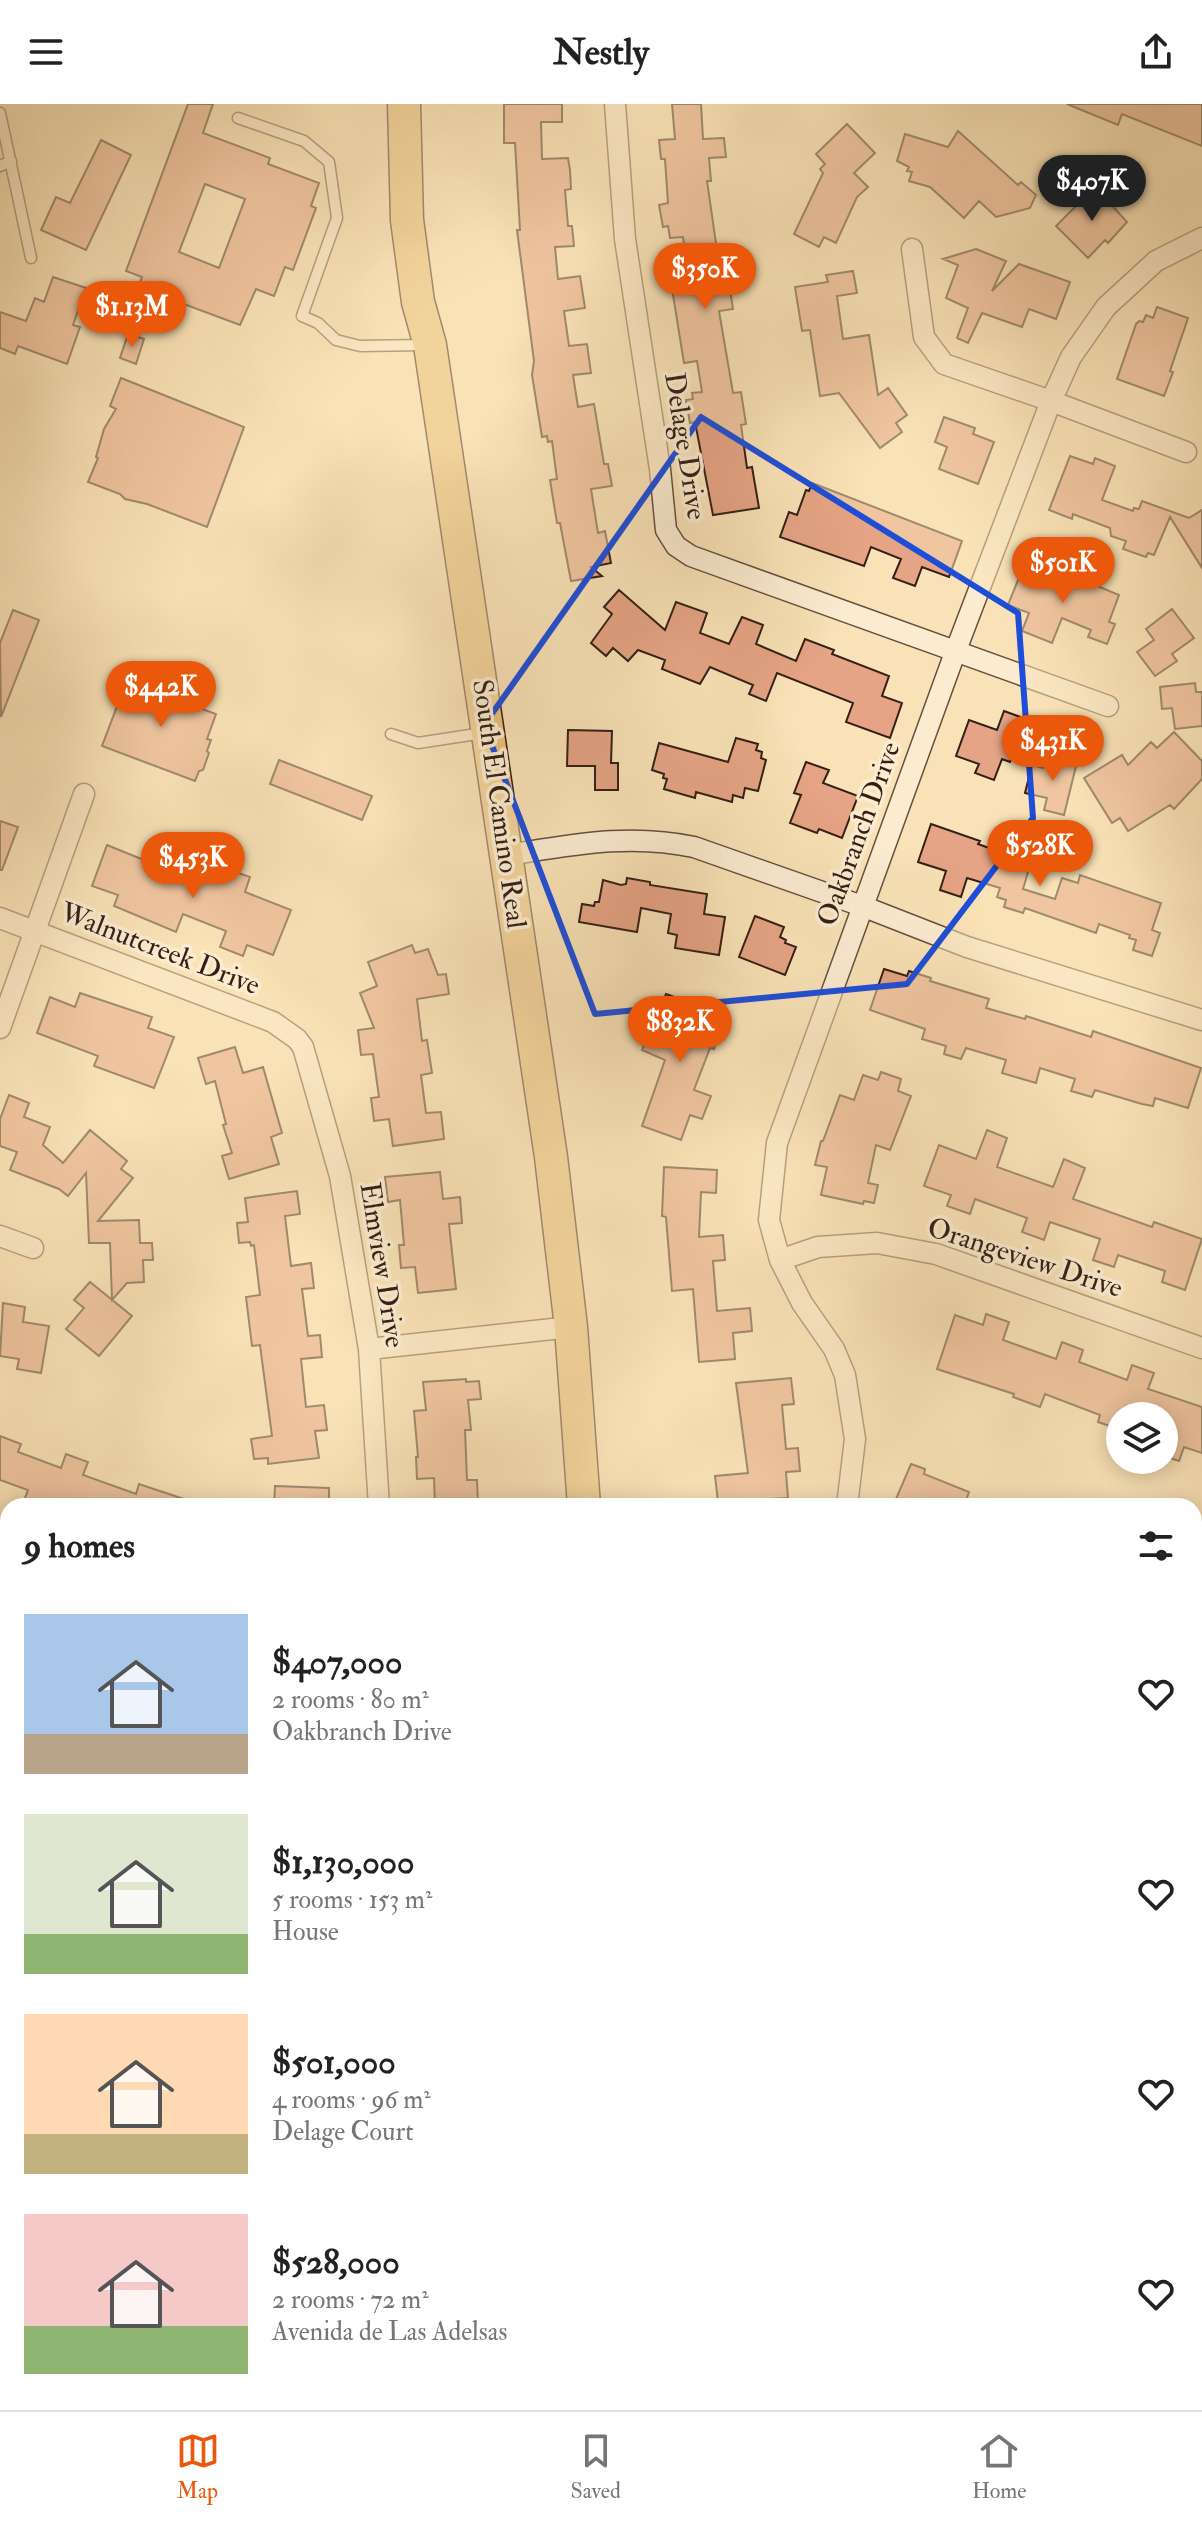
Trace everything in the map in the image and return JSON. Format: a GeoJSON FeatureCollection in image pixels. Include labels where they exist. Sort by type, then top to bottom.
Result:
{"type":"FeatureCollection","features":[{"type":"Feature","properties":{"kind":"main road","name":"South El Camino Real"},"geometry":{"type":"LineString","coordinates":[[404,104],[407,220],[418,302],[430,345],[551,1157],[571,1327],[583,1498]]}},
{"type":"Feature","properties":{"kind":"street","name":"Delage Drive"},"geometry":{"type":"LineString","coordinates":[[615,104],[625,239],[660,469],[666,530],[676,546],[691,556],[1108,706]]}},
{"type":"Feature","properties":{"kind":"street","name":"Oakbranch Drive"},"geometry":{"type":"LineString","coordinates":[[848,1498],[855,1439],[845,1375],[834,1349],[802,1303],[780,1260],[769,1220],[777,1143],[956,650],[1051,401],[1071,357],[1106,307],[1156,261],[1202,238]]}},
{"type":"Feature","properties":{"kind":"street"},"geometry":{"type":"LineString","coordinates":[[912,249],[924,337],[944,364],[1186,452]]}},
{"type":"Feature","properties":{"kind":"street"},"geometry":{"type":"LineString","coordinates":[[0,1028],[84,794]]}},
{"type":"Feature","properties":{"kind":"street"},"geometry":{"type":"LineString","coordinates":[[508,855],[602,840],[666,841],[694,847],[967,947],[1202,1020]]}},
{"type":"Feature","properties":{"kind":"street","name":"Walnutcreek Drive"},"geometry":{"type":"LineString","coordinates":[[0,918],[273,1022],[297,1039]]}},
{"type":"Feature","properties":{"kind":"street","name":"Elmview Drive"},"geometry":{"type":"LineString","coordinates":[[297,1039],[303,1047],[340,1176],[369,1349],[378,1498]]}},
{"type":"Feature","properties":{"kind":"street"},"geometry":{"type":"LineString","coordinates":[[0,1236],[33,1248]]}},
{"type":"Feature","properties":{"kind":"street","name":"Orangeview Drive"},"geometry":{"type":"LineString","coordinates":[[780,1260],[818,1247],[877,1243],[936,1254],[1202,1348]]}},
{"type":"Feature","properties":{"kind":"street"},"geometry":{"type":"LineString","coordinates":[[369,1349],[571,1327]]}},
{"type":"Feature","properties":{"kind":"lane"},"geometry":{"type":"LineString","coordinates":[[0,113],[31,258]]}},
{"type":"Feature","properties":{"kind":"lane"},"geometry":{"type":"LineString","coordinates":[[238,118],[304,141],[329,162],[337,218],[302,316],[318,323],[336,340],[360,346],[430,345]]}},
{"type":"Feature","properties":{"kind":"lane"},"geometry":{"type":"LineString","coordinates":[[0,166],[11,161]]}},
{"type":"Feature","properties":{"kind":"lane"},"geometry":{"type":"LineString","coordinates":[[391,734],[418,743],[489,732]]}},
{"type":"Feature","properties":{"kind":"highlighted area"},"geometry":{"type":"Polygon","coordinates":[[[701,417],[1018,613],[1033,818],[907,984],[595,1014],[484,725],[701,417]]]}},
{"type":"Feature","properties":{"kind":"building"},"geometry":{"type":"Polygon","coordinates":[[[188,104],[213,104],[203,133],[270,158],[268,164],[319,183],[311,206],[316,208],[293,270],[285,267],[274,296],[256,289],[240,325],[138,287],[142,277],[126,271],[188,104]],[[205,184],[179,252],[219,268],[245,199],[205,184]]]}},
{"type":"Feature","properties":{"kind":"building"},"geometry":{"type":"Polygon","coordinates":[[[504,104],[562,104],[562,122],[541,122],[542,159],[568,158],[570,170],[571,189],[565,190],[568,226],[572,226],[574,246],[555,247],[558,279],[580,276],[585,308],[564,311],[569,346],[587,344],[591,373],[573,375],[578,407],[594,404],[604,464],[608,464],[612,486],[591,489],[598,533],[605,531],[611,563],[591,567],[602,576],[571,581],[560,523],[557,523],[550,480],[557,479],[552,441],[548,442],[547,436],[542,437],[532,375],[534,361],[517,230],[520,230],[515,143],[504,143],[504,104]]]}},
{"type":"Feature","properties":{"kind":"building"},"geometry":{"type":"Polygon","coordinates":[[[672,104],[701,104],[703,139],[724,138],[726,157],[709,158],[711,181],[707,181],[719,264],[726,263],[733,309],[719,311],[733,393],[741,392],[746,424],[741,425],[747,468],[752,467],[759,508],[713,515],[695,422],[690,423],[686,400],[693,399],[692,393],[702,392],[697,361],[684,363],[668,264],[686,260],[683,237],[670,238],[668,226],[663,227],[659,205],[668,203],[665,159],[661,159],[659,140],[675,139],[672,104]]]}},
{"type":"Feature","properties":{"kind":"building"},"geometry":{"type":"Polygon","coordinates":[[[1067,104],[1202,104],[1202,146],[1122,114],[1118,125],[1067,104]]]}},
{"type":"Feature","properties":{"kind":"building"},"geometry":{"type":"Polygon","coordinates":[[[847,124],[875,153],[854,173],[868,187],[857,197],[836,243],[824,237],[819,247],[794,234],[823,173],[820,169],[825,164],[816,154],[847,124]]]}},
{"type":"Feature","properties":{"kind":"building"},"geometry":{"type":"Polygon","coordinates":[[[958,131],[1018,185],[1021,182],[1036,195],[1030,208],[996,217],[979,201],[964,218],[930,187],[909,181],[912,172],[907,171],[909,167],[897,161],[905,134],[948,147],[958,131]]]}},
{"type":"Feature","properties":{"kind":"building"},"geometry":{"type":"Polygon","coordinates":[[[101,140],[131,155],[86,250],[41,230],[56,197],[70,203],[101,140]]]}},
{"type":"Feature","properties":{"kind":"building"},"geometry":{"type":"Polygon","coordinates":[[[1095,187],[1127,222],[1108,243],[1105,240],[1088,258],[1056,226],[1095,187]]]}},
{"type":"Feature","properties":{"kind":"building"},"geometry":{"type":"Polygon","coordinates":[[[976,249],[1006,261],[992,291],[1019,264],[1070,282],[1056,319],[1029,309],[1022,327],[982,313],[968,343],[957,338],[968,308],[946,298],[958,265],[943,259],[976,249]]]}},
{"type":"Feature","properties":{"kind":"building"},"geometry":{"type":"Polygon","coordinates":[[[853,271],[857,293],[837,296],[843,339],[869,335],[878,395],[888,388],[907,415],[896,423],[902,432],[880,448],[839,393],[820,396],[810,330],[802,331],[795,287],[828,282],[826,275],[853,271]]]}},
{"type":"Feature","properties":{"kind":"building"},"geometry":{"type":"Polygon","coordinates":[[[53,277],[86,288],[73,325],[80,327],[67,364],[18,346],[15,354],[0,348],[0,312],[26,321],[35,298],[44,302],[53,277]]]}},
{"type":"Feature","properties":{"kind":"building"},"geometry":{"type":"Polygon","coordinates":[[[1157,307],[1188,318],[1164,396],[1117,379],[1136,324],[1143,322],[1146,315],[1153,318],[1157,307]]]}},
{"type":"Feature","properties":{"kind":"building"},"geometry":{"type":"Polygon","coordinates":[[[128,334],[144,339],[136,364],[120,358],[128,334]]]}},
{"type":"Feature","properties":{"kind":"building"},"geometry":{"type":"Polygon","coordinates":[[[121,378],[244,427],[207,527],[125,499],[120,494],[88,482],[98,458],[104,429],[116,409],[110,406],[121,378]]]}},
{"type":"Feature","properties":{"kind":"building"},"geometry":{"type":"Polygon","coordinates":[[[944,417],[975,428],[973,434],[994,442],[978,484],[939,469],[947,447],[935,442],[944,417]]]}},
{"type":"Feature","properties":{"kind":"building"},"geometry":{"type":"Polygon","coordinates":[[[1070,456],[1093,464],[1095,458],[1115,466],[1102,500],[1133,511],[1134,508],[1139,509],[1142,501],[1189,518],[1202,510],[1202,568],[1170,517],[1154,555],[1148,553],[1146,557],[1123,549],[1126,541],[1111,536],[1110,528],[1073,514],[1072,519],[1049,510],[1070,456]]]}},
{"type":"Feature","properties":{"kind":"building"},"geometry":{"type":"Polygon","coordinates":[[[812,483],[962,541],[949,577],[922,567],[915,586],[893,578],[901,559],[871,547],[864,566],[780,537],[789,512],[797,515],[806,490],[809,491],[812,483]]]}},
{"type":"Feature","properties":{"kind":"building"},"geometry":{"type":"Polygon","coordinates":[[[1050,566],[1119,595],[1109,622],[1115,624],[1107,644],[1088,637],[1091,630],[1062,618],[1052,643],[1022,631],[1029,613],[1008,605],[1022,570],[1045,578],[1050,566]]]}},
{"type":"Feature","properties":{"kind":"building"},"geometry":{"type":"Polygon","coordinates":[[[619,590],[665,630],[676,602],[707,613],[700,633],[729,644],[742,617],[763,625],[756,644],[796,661],[805,639],[834,650],[832,654],[889,676],[882,696],[902,703],[890,738],[846,722],[853,703],[777,673],[766,701],[749,694],[753,685],[710,667],[700,684],[662,669],[665,660],[638,650],[628,661],[613,648],[606,656],[591,643],[612,614],[604,607],[619,590]]]}},
{"type":"Feature","properties":{"kind":"building"},"geometry":{"type":"Polygon","coordinates":[[[1172,609],[1194,638],[1172,654],[1177,661],[1155,676],[1137,652],[1154,640],[1146,629],[1172,609]]]}},
{"type":"Feature","properties":{"kind":"building"},"geometry":{"type":"Polygon","coordinates":[[[13,610],[39,620],[1,717],[0,643],[13,610]]]}},
{"type":"Feature","properties":{"kind":"building"},"geometry":{"type":"Polygon","coordinates":[[[127,680],[171,695],[175,686],[198,695],[194,706],[216,714],[207,739],[211,740],[209,753],[195,781],[102,746],[127,680]]]}},
{"type":"Feature","properties":{"kind":"building"},"geometry":{"type":"Polygon","coordinates":[[[1195,683],[1196,692],[1202,692],[1202,726],[1175,729],[1172,708],[1162,709],[1160,687],[1195,683]]]}},
{"type":"Feature","properties":{"kind":"building"},"geometry":{"type":"Polygon","coordinates":[[[1004,711],[1026,719],[1010,762],[1002,759],[994,780],[975,773],[979,764],[956,756],[969,720],[997,730],[1004,711]]]}},
{"type":"Feature","properties":{"kind":"building"},"geometry":{"type":"Polygon","coordinates":[[[568,730],[612,731],[611,763],[618,763],[618,790],[595,790],[595,766],[567,766],[568,730]]]}},
{"type":"Feature","properties":{"kind":"building"},"geometry":{"type":"Polygon","coordinates":[[[1174,732],[1202,761],[1202,779],[1174,809],[1170,805],[1128,831],[1120,818],[1112,823],[1084,778],[1122,755],[1128,765],[1151,742],[1157,748],[1174,732]]]}},
{"type":"Feature","properties":{"kind":"building"},"geometry":{"type":"Polygon","coordinates":[[[736,738],[758,744],[756,750],[762,752],[761,758],[766,760],[758,791],[745,788],[743,798],[733,795],[732,802],[696,792],[695,798],[664,789],[667,779],[663,778],[664,774],[652,770],[659,743],[728,762],[736,738]]]}},
{"type":"Feature","properties":{"kind":"building"},"geometry":{"type":"Polygon","coordinates":[[[1046,755],[1077,762],[1064,815],[1044,810],[1047,798],[1025,793],[1032,765],[1043,768],[1046,755]]]}},
{"type":"Feature","properties":{"kind":"building"},"geometry":{"type":"Polygon","coordinates":[[[279,760],[372,796],[362,820],[270,784],[279,760]]]}},
{"type":"Feature","properties":{"kind":"building"},"geometry":{"type":"Polygon","coordinates":[[[806,762],[829,770],[823,783],[858,796],[842,838],[790,823],[801,795],[794,793],[806,762]]]}},
{"type":"Feature","properties":{"kind":"building"},"geometry":{"type":"Polygon","coordinates":[[[0,821],[18,827],[2,870],[0,870],[0,821]]]}},
{"type":"Feature","properties":{"kind":"building"},"geometry":{"type":"Polygon","coordinates":[[[931,824],[980,841],[978,844],[1008,855],[1012,841],[1027,846],[1023,860],[1031,862],[1023,889],[1055,899],[1062,878],[1078,883],[1080,875],[1161,903],[1152,930],[1160,933],[1152,956],[1133,950],[1136,940],[1129,938],[1130,935],[1099,924],[1096,933],[1025,908],[1023,913],[1004,907],[1006,900],[997,897],[1000,888],[967,878],[961,897],[940,890],[946,871],[918,862],[931,824]]]}},
{"type":"Feature","properties":{"kind":"building"},"geometry":{"type":"Polygon","coordinates":[[[107,845],[200,883],[208,862],[250,877],[245,892],[291,910],[273,955],[247,945],[243,956],[220,947],[226,931],[183,914],[176,932],[114,906],[118,895],[92,886],[107,845]]]}},
{"type":"Feature","properties":{"kind":"building"},"geometry":{"type":"Polygon","coordinates":[[[627,878],[707,894],[704,914],[725,917],[719,955],[675,948],[677,935],[668,933],[671,914],[641,908],[637,932],[579,922],[582,904],[594,906],[595,902],[599,902],[603,880],[621,885],[626,884],[627,878]]]}},
{"type":"Feature","properties":{"kind":"building"},"geometry":{"type":"Polygon","coordinates":[[[755,916],[784,927],[780,937],[786,940],[785,943],[796,947],[785,975],[739,957],[755,916]]]}},
{"type":"Feature","properties":{"kind":"building"},"geometry":{"type":"Polygon","coordinates":[[[412,945],[415,953],[428,949],[438,975],[446,974],[449,994],[417,999],[422,1041],[427,1040],[432,1073],[421,1075],[426,1113],[441,1112],[444,1139],[393,1146],[389,1119],[374,1121],[371,1098],[379,1097],[373,1054],[361,1055],[358,1030],[374,1028],[360,993],[377,986],[368,962],[412,945]]]}},
{"type":"Feature","properties":{"kind":"building"},"geometry":{"type":"Polygon","coordinates":[[[884,969],[907,976],[909,971],[931,978],[930,981],[989,999],[986,1008],[1025,1019],[1026,1016],[1091,1037],[1093,1031],[1201,1068],[1188,1108],[1155,1098],[1153,1106],[1142,1104],[1095,1090],[1092,1097],[1071,1091],[1075,1079],[1040,1068],[1036,1083],[1002,1073],[1006,1060],[966,1048],[961,1059],[944,1054],[946,1046],[922,1039],[925,1029],[870,1010],[884,969]]]}},
{"type":"Feature","properties":{"kind":"building"},"geometry":{"type":"Polygon","coordinates":[[[80,993],[152,1017],[148,1028],[174,1037],[154,1088],[94,1066],[98,1056],[37,1033],[50,997],[75,1007],[80,993]]]}},
{"type":"Feature","properties":{"kind":"building"},"geometry":{"type":"Polygon","coordinates":[[[666,994],[724,1015],[714,1049],[710,1048],[694,1090],[711,1096],[702,1119],[690,1115],[681,1140],[642,1126],[665,1060],[642,1050],[666,994]]]}},
{"type":"Feature","properties":{"kind":"building"},"geometry":{"type":"Polygon","coordinates":[[[235,1047],[243,1073],[263,1067],[282,1133],[271,1137],[279,1164],[229,1179],[222,1156],[232,1153],[215,1081],[206,1084],[198,1058],[235,1047]]]}},
{"type":"Feature","properties":{"kind":"building"},"geometry":{"type":"Polygon","coordinates":[[[881,1072],[901,1079],[898,1091],[911,1096],[890,1150],[876,1145],[868,1183],[878,1185],[874,1203],[864,1201],[863,1204],[821,1195],[827,1167],[815,1165],[821,1141],[840,1095],[854,1100],[863,1075],[878,1080],[881,1072]]]}},
{"type":"Feature","properties":{"kind":"building"},"geometry":{"type":"Polygon","coordinates":[[[9,1095],[29,1103],[24,1117],[50,1127],[43,1145],[63,1163],[90,1130],[127,1161],[121,1169],[133,1178],[98,1221],[139,1220],[140,1243],[152,1243],[153,1260],[143,1260],[144,1282],[127,1283],[112,1300],[110,1243],[89,1243],[86,1173],[68,1196],[59,1189],[10,1170],[17,1152],[0,1146],[0,1119],[9,1095]]]}},
{"type":"Feature","properties":{"kind":"building"},"geometry":{"type":"Polygon","coordinates":[[[987,1130],[1007,1138],[997,1167],[1053,1187],[1064,1159],[1085,1168],[1073,1199],[1152,1227],[1154,1222],[1202,1239],[1185,1290],[1162,1282],[1165,1271],[1118,1255],[1114,1267],[1093,1260],[1100,1239],[1050,1222],[1044,1240],[1022,1232],[1027,1218],[975,1199],[970,1214],[947,1206],[951,1195],[924,1186],[939,1145],[976,1159],[987,1130]]]}},
{"type":"Feature","properties":{"kind":"building"},"geometry":{"type":"Polygon","coordinates":[[[664,1167],[717,1170],[716,1193],[701,1192],[699,1237],[723,1235],[725,1260],[713,1261],[717,1311],[750,1308],[752,1331],[733,1333],[735,1359],[699,1362],[693,1289],[672,1291],[666,1217],[662,1216],[664,1167]]]}},
{"type":"Feature","properties":{"kind":"building"},"geometry":{"type":"Polygon","coordinates":[[[440,1172],[443,1199],[460,1197],[462,1223],[449,1224],[456,1289],[418,1293],[415,1267],[401,1268],[399,1245],[404,1245],[400,1200],[388,1202],[385,1177],[440,1172]]]}},
{"type":"Feature","properties":{"kind":"building"},"geometry":{"type":"Polygon","coordinates":[[[297,1191],[300,1214],[285,1216],[291,1266],[311,1263],[314,1288],[302,1289],[308,1336],[320,1335],[322,1357],[301,1359],[306,1407],[324,1405],[327,1430],[315,1431],[319,1458],[268,1464],[268,1458],[254,1459],[251,1439],[272,1436],[260,1345],[252,1346],[246,1297],[260,1295],[254,1245],[251,1246],[250,1242],[239,1243],[237,1223],[248,1222],[245,1198],[297,1191]]]}},
{"type":"Feature","properties":{"kind":"building"},"geometry":{"type":"Polygon","coordinates":[[[90,1282],[132,1316],[99,1356],[66,1329],[84,1308],[74,1300],[90,1282]]]}},
{"type":"Feature","properties":{"kind":"building"},"geometry":{"type":"Polygon","coordinates":[[[3,1303],[25,1307],[23,1322],[49,1326],[41,1373],[17,1369],[19,1359],[0,1356],[3,1303]]]}},
{"type":"Feature","properties":{"kind":"building"},"geometry":{"type":"Polygon","coordinates":[[[986,1314],[1009,1322],[1003,1340],[1056,1359],[1062,1342],[1083,1350],[1079,1362],[1127,1380],[1132,1365],[1154,1373],[1148,1389],[1202,1407],[1202,1453],[1184,1447],[1178,1461],[1178,1402],[1106,1402],[1106,1425],[1098,1422],[1100,1415],[1045,1394],[1040,1407],[1013,1397],[1014,1394],[937,1369],[955,1315],[983,1325],[986,1314]]]}},
{"type":"Feature","properties":{"kind":"building"},"geometry":{"type":"Polygon","coordinates":[[[791,1378],[794,1404],[782,1405],[786,1449],[798,1448],[800,1471],[786,1472],[788,1498],[718,1498],[715,1476],[748,1473],[736,1383],[791,1378]]]}},
{"type":"Feature","properties":{"kind":"building"},"geometry":{"type":"Polygon","coordinates":[[[479,1381],[481,1399],[468,1400],[471,1430],[465,1430],[467,1480],[477,1480],[478,1498],[435,1498],[434,1478],[417,1479],[414,1411],[426,1410],[423,1382],[479,1381]]]}},
{"type":"Feature","properties":{"kind":"building"},"geometry":{"type":"Polygon","coordinates":[[[0,1436],[21,1444],[18,1452],[61,1468],[66,1454],[88,1462],[83,1475],[136,1494],[139,1484],[181,1498],[25,1498],[28,1490],[0,1480],[0,1436]]]}},
{"type":"Feature","properties":{"kind":"building"},"geometry":{"type":"Polygon","coordinates":[[[911,1464],[925,1469],[924,1474],[969,1492],[967,1498],[896,1498],[911,1464]]]}},
{"type":"Feature","properties":{"kind":"building"},"geometry":{"type":"Polygon","coordinates":[[[275,1486],[329,1488],[329,1498],[274,1498],[275,1486]]]}}]}
